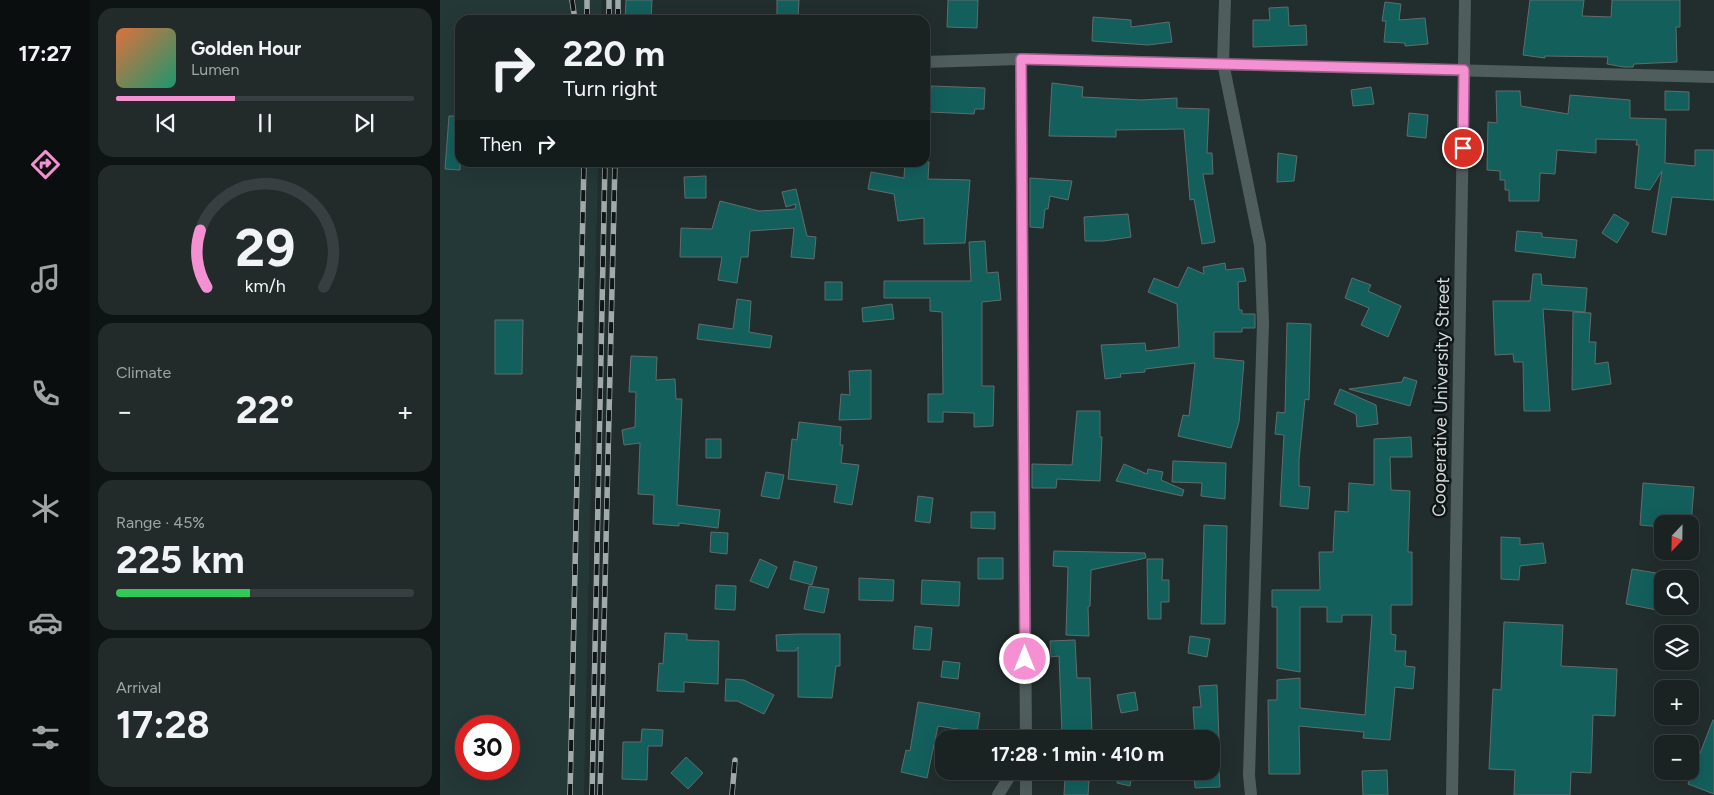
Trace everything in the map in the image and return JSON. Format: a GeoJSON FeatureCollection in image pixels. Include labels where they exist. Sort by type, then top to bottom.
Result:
{"type":"FeatureCollection","features":[{"type":"Feature","properties":{"kind":"street"},"geometry":{"type":"LineString","coordinates":[[1225,0],[1223,63],[1260,255],[1263,323],[1249,775],[1251,795]]}},
{"type":"Feature","properties":{"kind":"street","name":"Cooperative University Street"},"geometry":{"type":"LineString","coordinates":[[1452,795],[1465,0]]}},
{"type":"Feature","properties":{"kind":"street"},"geometry":{"type":"LineString","coordinates":[[1021,59],[1026,730]]}},
{"type":"Feature","properties":{"kind":"street"},"geometry":{"type":"LineString","coordinates":[[930,62],[1021,59],[1714,77]]}},
{"type":"Feature","properties":{"kind":"street"},"geometry":{"type":"LineString","coordinates":[[998,795],[1007,780]]}},
{"type":"Feature","properties":{"kind":"street"},"geometry":{"type":"LineString","coordinates":[[1026,780],[1026,795]]}},
{"type":"Feature","properties":{"kind":"shaded area"},"geometry":{"type":"Polygon","coordinates":[[[440,0],[602,0],[601,15],[455,15],[455,167],[598,167],[584,795],[440,795],[440,0]]]}},
{"type":"Feature","properties":{"kind":"building"},"geometry":{"type":"Polygon","coordinates":[[[626,0],[652,0],[651,15],[625,15],[626,0]]]}},
{"type":"Feature","properties":{"kind":"building"},"geometry":{"type":"Polygon","coordinates":[[[777,0],[799,0],[798,15],[777,15],[777,0]]]}},
{"type":"Feature","properties":{"kind":"building"},"geometry":{"type":"Polygon","coordinates":[[[948,0],[978,0],[977,28],[947,27],[948,0]]]}},
{"type":"Feature","properties":{"kind":"building"},"geometry":{"type":"Polygon","coordinates":[[[1530,0],[1584,0],[1582,16],[1611,17],[1612,0],[1680,0],[1680,27],[1676,27],[1677,62],[1634,64],[1633,67],[1624,67],[1607,64],[1608,57],[1545,56],[1545,58],[1523,55],[1530,0]]]}},
{"type":"Feature","properties":{"kind":"building"},"geometry":{"type":"Polygon","coordinates":[[[1385,2],[1401,4],[1399,20],[1425,18],[1428,44],[1405,46],[1405,43],[1384,42],[1386,21],[1382,21],[1385,2]]]}},
{"type":"Feature","properties":{"kind":"building"},"geometry":{"type":"Polygon","coordinates":[[[1288,7],[1289,26],[1306,25],[1307,45],[1253,47],[1253,20],[1270,20],[1269,8],[1288,7]]]}},
{"type":"Feature","properties":{"kind":"building"},"geometry":{"type":"Polygon","coordinates":[[[1093,17],[1131,20],[1131,27],[1169,22],[1172,42],[1148,45],[1092,41],[1093,17]]]}},
{"type":"Feature","properties":{"kind":"building"},"geometry":{"type":"Polygon","coordinates":[[[1052,83],[1083,87],[1082,97],[1141,100],[1177,98],[1177,108],[1209,109],[1207,153],[1212,153],[1213,174],[1203,174],[1215,242],[1202,244],[1194,199],[1190,200],[1184,129],[1116,130],[1116,137],[1049,136],[1052,83]]]}},
{"type":"Feature","properties":{"kind":"building"},"geometry":{"type":"Polygon","coordinates":[[[931,86],[985,88],[984,109],[975,109],[974,114],[930,112],[931,86]]]}},
{"type":"Feature","properties":{"kind":"building"},"geometry":{"type":"Polygon","coordinates":[[[1371,87],[1374,104],[1353,106],[1351,90],[1371,87]]]}},
{"type":"Feature","properties":{"kind":"building"},"geometry":{"type":"Polygon","coordinates":[[[1496,91],[1520,91],[1521,106],[1568,114],[1570,95],[1630,100],[1630,118],[1666,119],[1665,163],[1695,166],[1695,150],[1714,150],[1714,200],[1672,197],[1666,235],[1652,232],[1662,171],[1650,190],[1635,188],[1639,145],[1636,145],[1637,140],[1596,139],[1596,153],[1557,150],[1555,174],[1540,173],[1539,201],[1509,201],[1509,190],[1505,190],[1505,180],[1500,180],[1500,171],[1487,170],[1488,122],[1497,123],[1496,91]]]}},
{"type":"Feature","properties":{"kind":"building"},"geometry":{"type":"Polygon","coordinates":[[[1665,91],[1689,92],[1689,110],[1665,110],[1665,91]]]}},
{"type":"Feature","properties":{"kind":"building"},"geometry":{"type":"Polygon","coordinates":[[[1409,113],[1428,115],[1426,138],[1407,136],[1409,113]]]}},
{"type":"Feature","properties":{"kind":"building"},"geometry":{"type":"Polygon","coordinates":[[[449,116],[455,116],[455,167],[460,167],[460,170],[445,169],[449,116]]]}},
{"type":"Feature","properties":{"kind":"building"},"geometry":{"type":"Polygon","coordinates":[[[1278,153],[1297,156],[1294,181],[1277,182],[1278,153]]]}},
{"type":"Feature","properties":{"kind":"building"},"geometry":{"type":"Polygon","coordinates":[[[905,167],[929,167],[928,179],[970,180],[965,243],[924,244],[924,218],[898,221],[894,194],[868,189],[871,172],[904,178],[905,167]]]}},
{"type":"Feature","properties":{"kind":"building"},"geometry":{"type":"Polygon","coordinates":[[[706,176],[706,198],[685,198],[684,177],[706,176]]]}},
{"type":"Feature","properties":{"kind":"building"},"geometry":{"type":"Polygon","coordinates":[[[1030,178],[1072,181],[1068,200],[1050,196],[1048,209],[1045,209],[1043,228],[1030,227],[1030,178]]]}},
{"type":"Feature","properties":{"kind":"building"},"geometry":{"type":"Polygon","coordinates":[[[796,189],[807,236],[816,237],[814,259],[791,257],[794,228],[750,231],[748,257],[741,257],[737,283],[718,280],[722,257],[680,257],[681,228],[712,229],[720,201],[759,211],[795,209],[796,204],[786,207],[782,192],[796,189]]]}},
{"type":"Feature","properties":{"kind":"building"},"geometry":{"type":"Polygon","coordinates":[[[1128,214],[1131,237],[1104,241],[1085,241],[1084,217],[1128,214]]]}},
{"type":"Feature","properties":{"kind":"building"},"geometry":{"type":"Polygon","coordinates":[[[1614,214],[1629,223],[1617,243],[1602,233],[1614,214]]]}},
{"type":"Feature","properties":{"kind":"building"},"geometry":{"type":"Polygon","coordinates":[[[1517,231],[1542,233],[1542,237],[1577,240],[1575,258],[1515,251],[1517,231]]]}},
{"type":"Feature","properties":{"kind":"building"},"geometry":{"type":"Polygon","coordinates":[[[985,241],[987,273],[998,272],[1001,300],[982,302],[982,386],[994,386],[993,426],[974,427],[974,413],[943,412],[943,422],[928,422],[928,394],[943,394],[942,312],[930,311],[930,298],[884,298],[884,281],[971,281],[969,242],[985,241]]]}},
{"type":"Feature","properties":{"kind":"building"},"geometry":{"type":"Polygon","coordinates":[[[1225,263],[1226,270],[1243,268],[1246,281],[1238,282],[1239,310],[1242,310],[1242,314],[1255,314],[1255,328],[1242,328],[1242,332],[1214,332],[1214,358],[1244,361],[1239,422],[1231,448],[1178,436],[1183,415],[1189,416],[1195,363],[1145,369],[1145,372],[1120,374],[1121,377],[1105,379],[1101,345],[1145,343],[1146,351],[1179,347],[1177,304],[1148,292],[1154,278],[1178,288],[1188,267],[1204,274],[1203,267],[1225,263]]]}},
{"type":"Feature","properties":{"kind":"building"},"geometry":{"type":"Polygon","coordinates":[[[1533,274],[1541,274],[1542,285],[1587,288],[1585,312],[1543,309],[1550,411],[1524,411],[1523,362],[1514,362],[1513,354],[1495,355],[1493,301],[1530,301],[1533,274]]]}},
{"type":"Feature","properties":{"kind":"building"},"geometry":{"type":"Polygon","coordinates":[[[1352,278],[1371,285],[1368,291],[1401,306],[1388,337],[1361,325],[1369,308],[1345,298],[1352,278]]]}},
{"type":"Feature","properties":{"kind":"building"},"geometry":{"type":"Polygon","coordinates":[[[825,282],[842,282],[842,300],[825,300],[825,282]]]}},
{"type":"Feature","properties":{"kind":"building"},"geometry":{"type":"Polygon","coordinates":[[[737,299],[751,301],[749,332],[772,336],[770,348],[697,339],[699,324],[733,329],[737,299]]]}},
{"type":"Feature","properties":{"kind":"building"},"geometry":{"type":"Polygon","coordinates":[[[892,304],[894,319],[863,322],[862,308],[892,304]]]}},
{"type":"Feature","properties":{"kind":"building"},"geometry":{"type":"Polygon","coordinates":[[[1573,312],[1591,313],[1589,342],[1596,342],[1595,364],[1608,362],[1611,384],[1572,390],[1573,312]]]}},
{"type":"Feature","properties":{"kind":"building"},"geometry":{"type":"Polygon","coordinates":[[[495,320],[523,320],[522,374],[495,374],[495,320]]]}},
{"type":"Feature","properties":{"kind":"building"},"geometry":{"type":"Polygon","coordinates":[[[1287,323],[1311,324],[1309,400],[1305,399],[1299,460],[1299,486],[1310,487],[1308,509],[1280,506],[1284,435],[1275,434],[1277,412],[1285,413],[1287,323]]]}},
{"type":"Feature","properties":{"kind":"building"},"geometry":{"type":"Polygon","coordinates":[[[631,356],[657,357],[656,380],[675,379],[676,399],[682,399],[677,505],[720,510],[718,528],[679,523],[679,526],[653,524],[654,495],[638,494],[640,443],[624,445],[622,430],[635,427],[636,392],[629,392],[631,356]]]}},
{"type":"Feature","properties":{"kind":"building"},"geometry":{"type":"Polygon","coordinates":[[[871,370],[871,419],[839,420],[841,394],[850,395],[849,371],[871,370]]]}},
{"type":"Feature","properties":{"kind":"building"},"geometry":{"type":"Polygon","coordinates":[[[1404,377],[1417,381],[1410,406],[1349,389],[1402,382],[1404,377]]]}},
{"type":"Feature","properties":{"kind":"building"},"geometry":{"type":"Polygon","coordinates":[[[1340,389],[1376,405],[1378,424],[1357,427],[1356,414],[1334,404],[1340,389]]]}},
{"type":"Feature","properties":{"kind":"building"},"geometry":{"type":"Polygon","coordinates":[[[1077,411],[1100,411],[1100,437],[1102,437],[1100,481],[1057,479],[1056,488],[1032,488],[1032,464],[1072,465],[1077,411]]]}},
{"type":"Feature","properties":{"kind":"building"},"geometry":{"type":"Polygon","coordinates":[[[799,422],[841,427],[840,445],[843,445],[841,463],[859,465],[852,505],[834,502],[837,485],[788,479],[792,439],[797,440],[799,422]]]}},
{"type":"Feature","properties":{"kind":"building"},"geometry":{"type":"Polygon","coordinates":[[[1411,437],[1412,457],[1390,457],[1391,490],[1410,491],[1408,552],[1412,552],[1412,605],[1391,605],[1391,634],[1396,635],[1395,651],[1406,651],[1405,666],[1415,667],[1413,689],[1395,687],[1390,740],[1363,738],[1364,732],[1299,726],[1300,774],[1269,774],[1268,700],[1277,700],[1277,680],[1300,678],[1300,708],[1365,715],[1372,615],[1342,615],[1342,622],[1327,622],[1327,607],[1300,607],[1300,672],[1277,668],[1277,607],[1272,607],[1272,590],[1320,590],[1319,552],[1333,552],[1335,511],[1348,512],[1349,483],[1374,485],[1374,439],[1411,437]]]}},
{"type":"Feature","properties":{"kind":"building"},"geometry":{"type":"Polygon","coordinates":[[[706,439],[721,439],[721,458],[706,458],[706,439]]]}},
{"type":"Feature","properties":{"kind":"building"},"geometry":{"type":"Polygon","coordinates":[[[1173,461],[1226,463],[1225,499],[1201,496],[1202,483],[1172,482],[1173,461]]]}},
{"type":"Feature","properties":{"kind":"building"},"geometry":{"type":"Polygon","coordinates":[[[1124,464],[1147,474],[1148,469],[1163,472],[1161,480],[1184,490],[1182,496],[1116,481],[1124,464]]]}},
{"type":"Feature","properties":{"kind":"building"},"geometry":{"type":"Polygon","coordinates":[[[766,472],[784,475],[779,499],[761,496],[766,472]]]}},
{"type":"Feature","properties":{"kind":"building"},"geometry":{"type":"Polygon","coordinates":[[[1643,483],[1694,487],[1692,515],[1654,515],[1654,526],[1640,525],[1643,483]]]}},
{"type":"Feature","properties":{"kind":"building"},"geometry":{"type":"Polygon","coordinates":[[[918,496],[933,498],[930,523],[915,521],[918,496]]]}},
{"type":"Feature","properties":{"kind":"building"},"geometry":{"type":"Polygon","coordinates":[[[971,512],[995,512],[995,529],[971,528],[971,512]]]}},
{"type":"Feature","properties":{"kind":"building"},"geometry":{"type":"Polygon","coordinates":[[[1204,525],[1227,526],[1225,624],[1201,624],[1204,525]]]}},
{"type":"Feature","properties":{"kind":"building"},"geometry":{"type":"Polygon","coordinates":[[[711,532],[728,533],[727,554],[710,552],[711,532]]]}},
{"type":"Feature","properties":{"kind":"building"},"geometry":{"type":"Polygon","coordinates":[[[1501,537],[1520,538],[1520,545],[1543,543],[1546,563],[1520,566],[1519,580],[1501,579],[1501,537]]]}},
{"type":"Feature","properties":{"kind":"building"},"geometry":{"type":"Polygon","coordinates":[[[1054,551],[1145,553],[1146,558],[1091,570],[1090,606],[1088,607],[1089,636],[1066,635],[1068,567],[1053,566],[1054,551]]]}},
{"type":"Feature","properties":{"kind":"building"},"geometry":{"type":"Polygon","coordinates":[[[978,558],[1003,558],[1003,579],[978,579],[978,558]]]}},
{"type":"Feature","properties":{"kind":"building"},"geometry":{"type":"Polygon","coordinates":[[[760,559],[777,567],[768,588],[750,581],[760,559]]]}},
{"type":"Feature","properties":{"kind":"building"},"geometry":{"type":"Polygon","coordinates":[[[1147,559],[1163,559],[1162,580],[1169,580],[1169,602],[1161,602],[1161,619],[1148,619],[1147,559]]]}},
{"type":"Feature","properties":{"kind":"building"},"geometry":{"type":"Polygon","coordinates":[[[794,561],[817,567],[812,585],[790,579],[794,561]]]}},
{"type":"Feature","properties":{"kind":"building"},"geometry":{"type":"Polygon","coordinates":[[[1632,569],[1654,573],[1654,609],[1626,604],[1632,569]]]}},
{"type":"Feature","properties":{"kind":"building"},"geometry":{"type":"Polygon","coordinates":[[[859,578],[894,580],[893,601],[859,600],[859,578]]]}},
{"type":"Feature","properties":{"kind":"building"},"geometry":{"type":"Polygon","coordinates":[[[922,580],[960,582],[959,606],[921,604],[922,580]]]}},
{"type":"Feature","properties":{"kind":"building"},"geometry":{"type":"Polygon","coordinates":[[[716,585],[736,586],[735,610],[715,609],[716,585]]]}},
{"type":"Feature","properties":{"kind":"building"},"geometry":{"type":"Polygon","coordinates":[[[809,586],[829,589],[824,613],[804,609],[809,586]]]}},
{"type":"Feature","properties":{"kind":"building"},"geometry":{"type":"Polygon","coordinates":[[[1504,622],[1563,625],[1561,666],[1617,669],[1615,716],[1593,715],[1591,773],[1571,772],[1570,795],[1514,795],[1515,770],[1489,769],[1493,689],[1501,690],[1504,622]]]}},
{"type":"Feature","properties":{"kind":"building"},"geometry":{"type":"Polygon","coordinates":[[[915,626],[932,628],[930,650],[913,649],[915,626]]]}},
{"type":"Feature","properties":{"kind":"building"},"geometry":{"type":"Polygon","coordinates":[[[665,633],[687,634],[687,640],[719,641],[718,684],[684,682],[684,692],[657,691],[659,663],[663,664],[665,633]]]}},
{"type":"Feature","properties":{"kind":"building"},"geometry":{"type":"Polygon","coordinates":[[[840,634],[840,666],[836,666],[832,698],[798,697],[798,647],[796,651],[777,651],[776,635],[840,634]]]}},
{"type":"Feature","properties":{"kind":"building"},"geometry":{"type":"Polygon","coordinates":[[[1190,636],[1210,639],[1207,657],[1188,653],[1190,636]]]}},
{"type":"Feature","properties":{"kind":"building"},"geometry":{"type":"Polygon","coordinates":[[[1075,640],[1077,678],[1090,678],[1092,730],[1062,730],[1059,656],[1051,657],[1050,641],[1075,640]]]}},
{"type":"Feature","properties":{"kind":"building"},"geometry":{"type":"Polygon","coordinates":[[[943,661],[960,663],[958,679],[941,677],[943,661]]]}},
{"type":"Feature","properties":{"kind":"building"},"geometry":{"type":"Polygon","coordinates":[[[726,679],[744,680],[774,695],[764,714],[737,701],[725,701],[726,679]]]}},
{"type":"Feature","properties":{"kind":"building"},"geometry":{"type":"Polygon","coordinates":[[[1217,685],[1219,730],[1194,730],[1193,707],[1201,707],[1199,686],[1217,685]]]}},
{"type":"Feature","properties":{"kind":"building"},"geometry":{"type":"Polygon","coordinates":[[[1135,692],[1138,710],[1121,713],[1117,695],[1135,692]]]}},
{"type":"Feature","properties":{"kind":"building"},"geometry":{"type":"Polygon","coordinates":[[[918,702],[980,713],[977,730],[938,726],[937,730],[935,730],[935,740],[927,778],[901,772],[906,750],[910,751],[918,702]]]}},
{"type":"Feature","properties":{"kind":"building"},"geometry":{"type":"Polygon","coordinates":[[[1714,720],[1714,794],[1688,784],[1690,780],[1699,780],[1699,756],[1714,720]]]}},
{"type":"Feature","properties":{"kind":"building"},"geometry":{"type":"Polygon","coordinates":[[[642,729],[663,730],[662,746],[648,746],[647,780],[622,779],[623,742],[641,742],[642,729]]]}},
{"type":"Feature","properties":{"kind":"building"},"geometry":{"type":"Polygon","coordinates":[[[686,757],[703,773],[688,789],[671,773],[686,757]]]}},
{"type":"Feature","properties":{"kind":"building"},"geometry":{"type":"Polygon","coordinates":[[[1387,770],[1388,795],[1363,795],[1362,771],[1387,770]]]}},
{"type":"Feature","properties":{"kind":"building"},"geometry":{"type":"Polygon","coordinates":[[[1065,780],[1089,781],[1088,795],[1064,795],[1065,780]]]}},
{"type":"Feature","properties":{"kind":"building"},"geometry":{"type":"Polygon","coordinates":[[[1118,780],[1131,780],[1130,786],[1117,783],[1118,780]]]}},
{"type":"Feature","properties":{"kind":"building"},"geometry":{"type":"Polygon","coordinates":[[[1195,780],[1220,780],[1220,787],[1195,788],[1195,780]]]}},
{"type":"Feature","properties":{"kind":"railway"},"geometry":{"type":"LineString","coordinates":[[572,0],[574,15]]}},
{"type":"Feature","properties":{"kind":"railway"},"geometry":{"type":"LineString","coordinates":[[587,0],[587,15]]}},
{"type":"Feature","properties":{"kind":"railway"},"geometry":{"type":"LineString","coordinates":[[609,0],[609,15]]}},
{"type":"Feature","properties":{"kind":"railway"},"geometry":{"type":"LineString","coordinates":[[618,0],[618,15]]}},
{"type":"Feature","properties":{"kind":"railway"},"geometry":{"type":"LineString","coordinates":[[570,795],[584,167]]}},
{"type":"Feature","properties":{"kind":"railway"},"geometry":{"type":"LineString","coordinates":[[592,795],[605,167]]}},
{"type":"Feature","properties":{"kind":"railway"},"geometry":{"type":"LineString","coordinates":[[600,795],[615,167]]}},
{"type":"Feature","properties":{"kind":"railway"},"geometry":{"type":"LineString","coordinates":[[732,795],[735,760]]}},
{"type":"Feature","properties":{"kind":"route"},"geometry":{"type":"LineString","coordinates":[[1025,659],[1021,59],[1464,70],[1463,148]]}}]}
